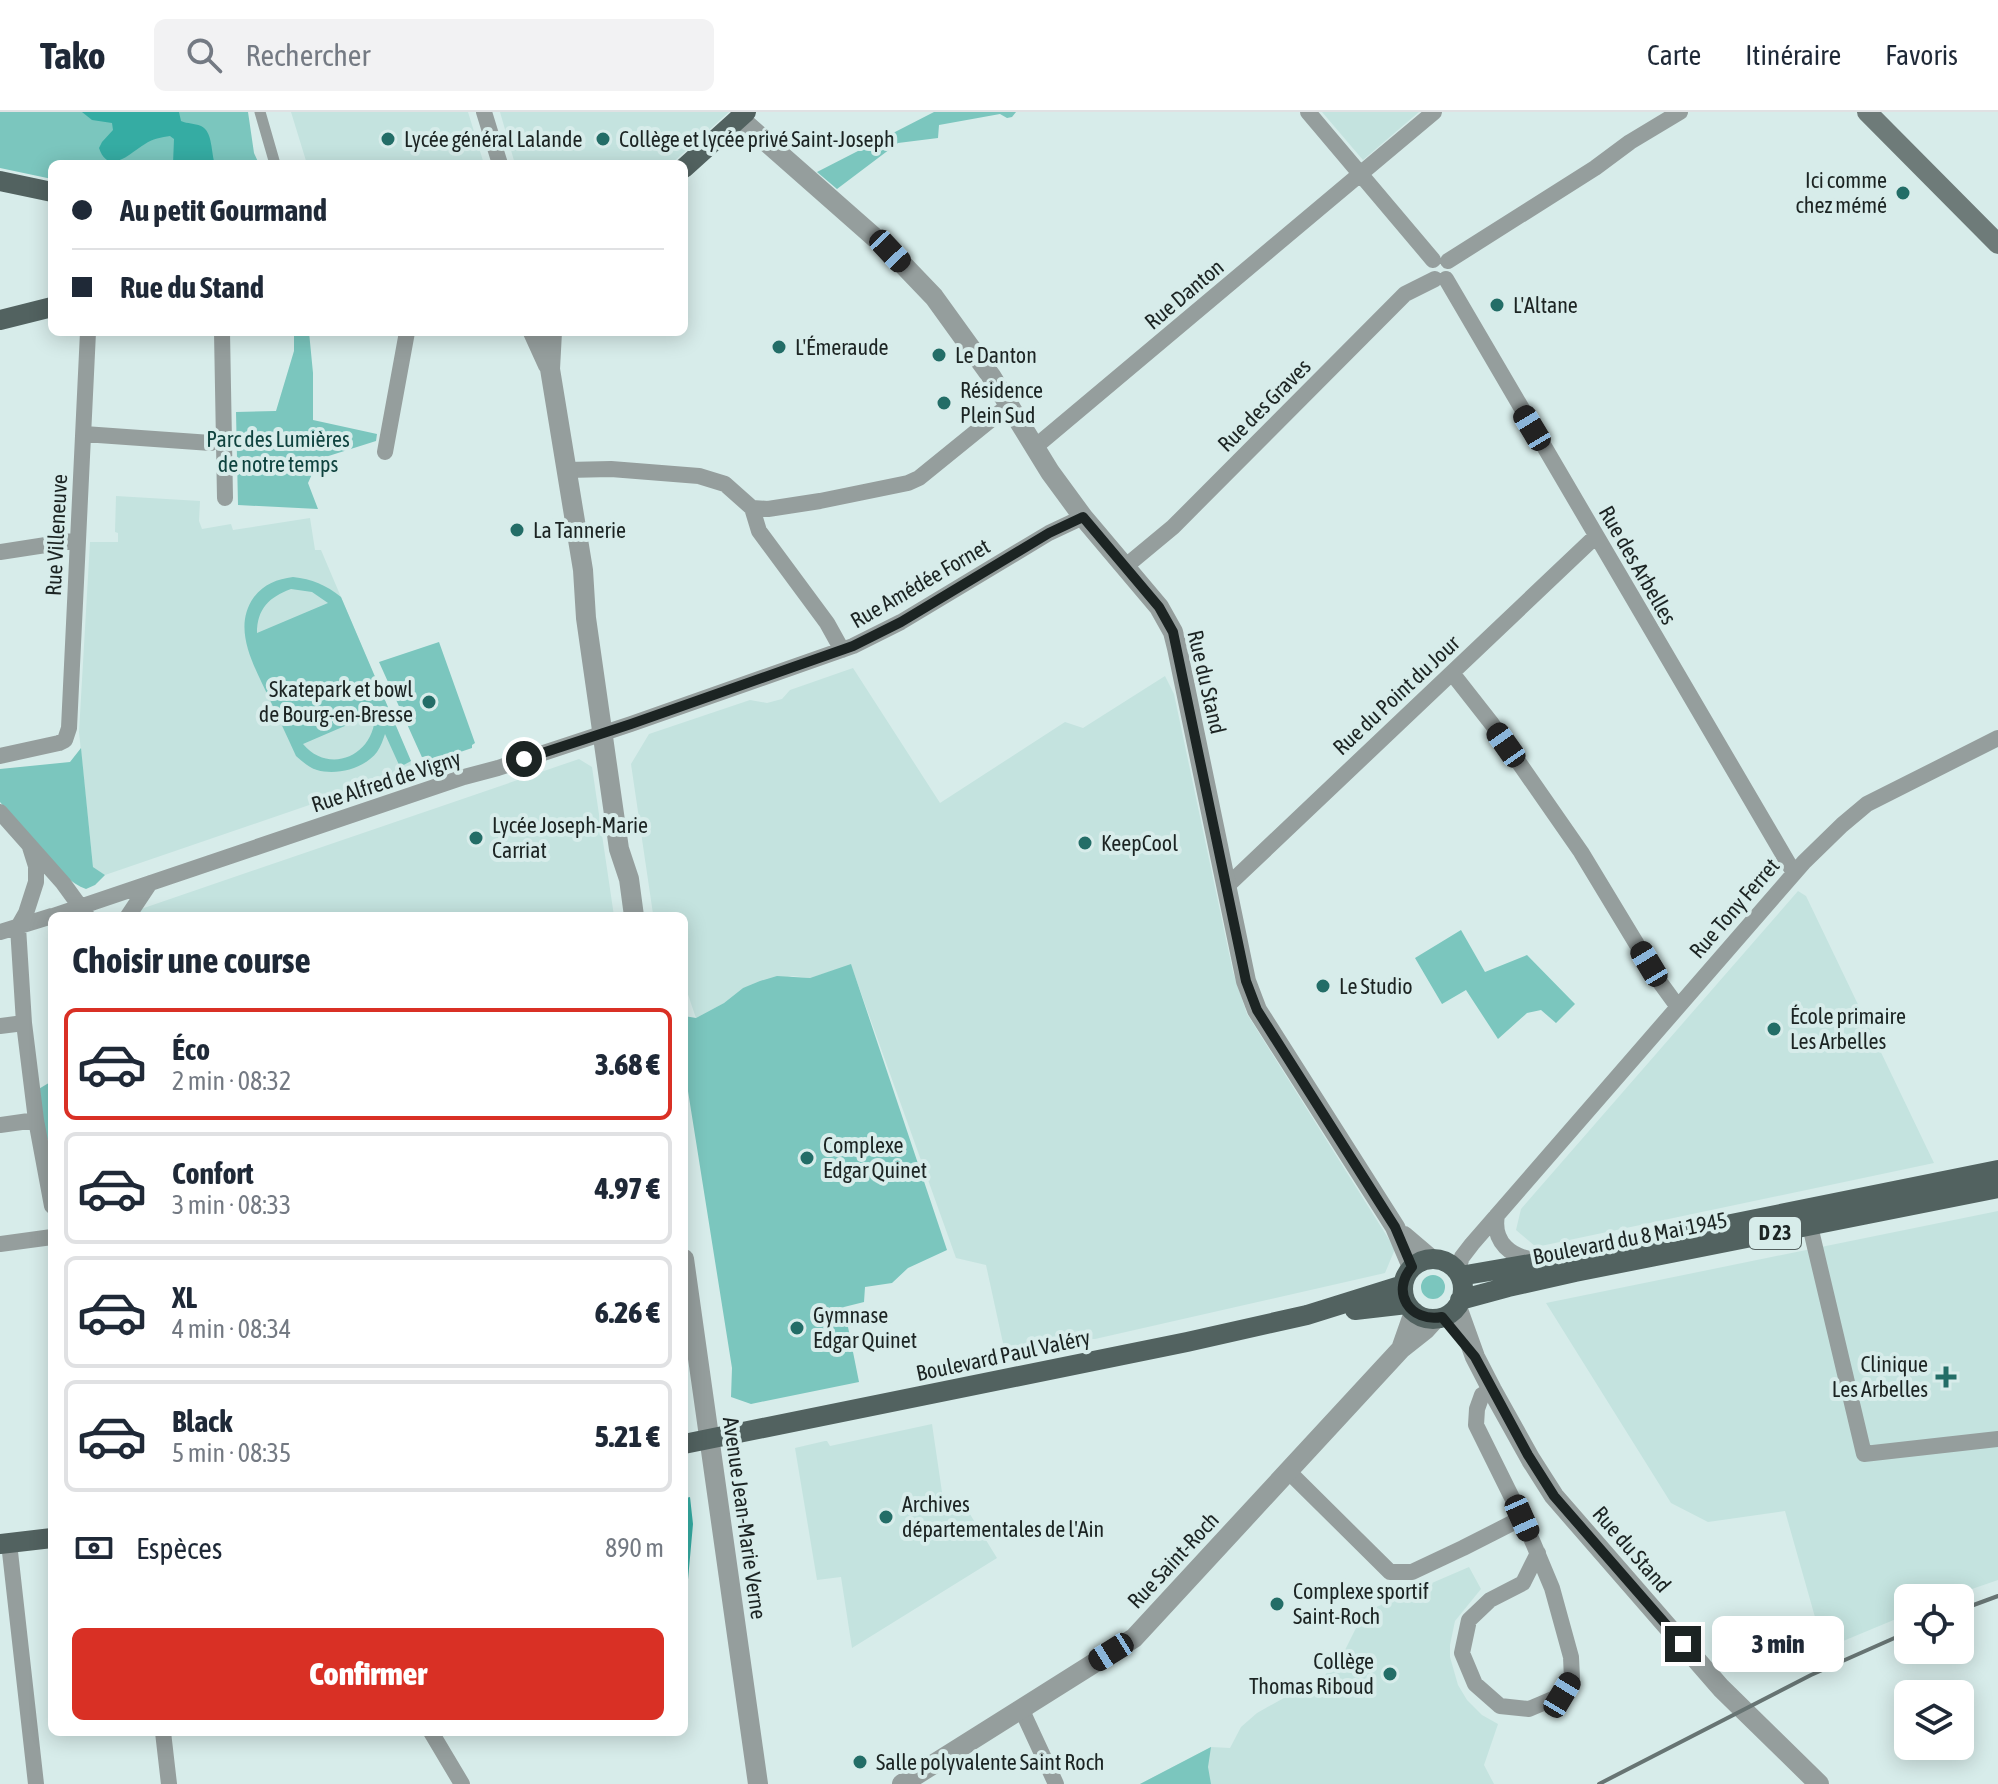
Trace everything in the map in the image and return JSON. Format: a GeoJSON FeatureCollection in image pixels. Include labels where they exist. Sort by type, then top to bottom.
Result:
{"type":"FeatureCollection","features":[{"type":"Feature","properties":{"kind":"main road"},"geometry":{"type":"LineString","coordinates":[[1867,112],[1998,244]]}},
{"type":"Feature","properties":{"kind":"main road"},"geometry":{"type":"LineString","coordinates":[[688,164],[742,115]]}},
{"type":"Feature","properties":{"kind":"main road"},"geometry":{"type":"LineString","coordinates":[[0,181],[48,191]]}},
{"type":"Feature","properties":{"kind":"main road"},"geometry":{"type":"LineString","coordinates":[[0,320],[48,308]]}},
{"type":"Feature","properties":{"kind":"main road","name":"Boulevard du 8 Mai 1945"},"geometry":{"type":"LineString","coordinates":[[1458,1274],[1548,1261],[1955,1174],[1998,1170]]}},
{"type":"Feature","properties":{"kind":"main road","name":"Boulevard du 8 Mai 1945"},"geometry":{"type":"LineString","coordinates":[[1449,1311],[1508,1287],[1564,1274],[1998,1188]]}},
{"type":"Feature","properties":{"kind":"main road"},"geometry":{"type":"LineString","coordinates":[[1447,1263],[1458,1274],[1462,1292],[1449,1311],[1428,1318],[1413,1286],[1447,1263]]}},
{"type":"Feature","properties":{"kind":"main road","name":"Boulevard Paul Valéry"},"geometry":{"type":"LineString","coordinates":[[688,1443],[1144,1351],[1307,1315],[1413,1286]]}},
{"type":"Feature","properties":{"kind":"main road"},"geometry":{"type":"LineString","coordinates":[[5,1544],[48,1539]]}},
{"type":"Feature","properties":{"kind":"street"},"geometry":{"type":"LineString","coordinates":[[260,112],[274,160]]}},
{"type":"Feature","properties":{"kind":"street"},"geometry":{"type":"LineString","coordinates":[[484,112],[499,160]]}},
{"type":"Feature","properties":{"kind":"street"},"geometry":{"type":"LineString","coordinates":[[1308,112],[1441,261]]}},
{"type":"Feature","properties":{"kind":"street","name":"Rue Danton"},"geometry":{"type":"LineString","coordinates":[[1035,447],[1434,112]]}},
{"type":"Feature","properties":{"kind":"street"},"geometry":{"type":"LineString","coordinates":[[1440,279],[1429,270],[1680,112]]}},
{"type":"Feature","properties":{"kind":"street","name":"Rue du Stand"},"geometry":{"type":"LineString","coordinates":[[742,115],[890,251],[934,297],[991,376],[1050,472],[1083,517],[1159,607],[1173,632],[1246,981],[1257,1010],[1395,1227],[1414,1247],[1413,1286]]}},
{"type":"Feature","properties":{"kind":"street","name":"Rue des Arbelles"},"geometry":{"type":"LineString","coordinates":[[1440,279],[1596,536],[1794,873]]}},
{"type":"Feature","properties":{"kind":"street","name":"Rue des Graves"},"geometry":{"type":"LineString","coordinates":[[1126,566],[1173,527],[1405,294],[1440,279]]}},
{"type":"Feature","properties":{"kind":"street","name":"Rue Villeneuve"},"geometry":{"type":"LineString","coordinates":[[0,756],[51,746],[65,740],[69,728],[88,336]]}},
{"type":"Feature","properties":{"kind":"street"},"geometry":{"type":"LineString","coordinates":[[222,336],[225,498]]}},
{"type":"Feature","properties":{"kind":"street"},"geometry":{"type":"LineString","coordinates":[[385,452],[406,336]]}},
{"type":"Feature","properties":{"kind":"street"},"geometry":{"type":"LineString","coordinates":[[535,336],[550,369]]}},
{"type":"Feature","properties":{"kind":"street"},"geometry":{"type":"LineString","coordinates":[[543,336],[583,570],[586,618],[619,849],[629,879],[633,912]]}},
{"type":"Feature","properties":{"kind":"street"},"geometry":{"type":"LineString","coordinates":[[550,369],[552,336]]}},
{"type":"Feature","properties":{"kind":"street"},"geometry":{"type":"LineString","coordinates":[[567,470],[611,469],[699,476],[725,484],[752,508],[768,509],[908,483],[919,478],[1009,405]]}},
{"type":"Feature","properties":{"kind":"street"},"geometry":{"type":"LineString","coordinates":[[84,434],[211,443]]}},
{"type":"Feature","properties":{"kind":"street","name":"Rue Amédée Fornet"},"geometry":{"type":"LineString","coordinates":[[752,508],[759,531],[827,623],[842,650],[901,622],[1049,533],[1083,517]]}},
{"type":"Feature","properties":{"kind":"street","name":"Rue du Point du Jour"},"geometry":{"type":"LineString","coordinates":[[1226,887],[1596,536]]}},
{"type":"Feature","properties":{"kind":"street"},"geometry":{"type":"LineString","coordinates":[[0,552],[78,540]]}},
{"type":"Feature","properties":{"kind":"street","name":"Rue Alfred de Vigny"},"geometry":{"type":"LineString","coordinates":[[84,911],[150,883],[842,650]]}},
{"type":"Feature","properties":{"kind":"street"},"geometry":{"type":"LineString","coordinates":[[1452,673],[1492,724],[1581,852],[1678,1007]]}},
{"type":"Feature","properties":{"kind":"street","name":"Rue Tony Ferret"},"geometry":{"type":"LineString","coordinates":[[1458,1274],[1462,1257],[1497,1215],[1794,873],[1842,825],[1867,804],[1998,738]]}},
{"type":"Feature","properties":{"kind":"street"},"geometry":{"type":"LineString","coordinates":[[0,812],[84,911]]}},
{"type":"Feature","properties":{"kind":"street"},"geometry":{"type":"LineString","coordinates":[[30,847],[36,866],[36,882],[18,927],[24,1023],[48,1184]]}},
{"type":"Feature","properties":{"kind":"street"},"geometry":{"type":"LineString","coordinates":[[131,912],[150,883]]}},
{"type":"Feature","properties":{"kind":"street","name":"Rue Alfred de Vigny"},"geometry":{"type":"LineString","coordinates":[[0,932],[48,917]]}},
{"type":"Feature","properties":{"kind":"street"},"geometry":{"type":"LineString","coordinates":[[0,1026],[24,1023]]}},
{"type":"Feature","properties":{"kind":"street"},"geometry":{"type":"LineString","coordinates":[[0,1125],[36,1120]]}},
{"type":"Feature","properties":{"kind":"street"},"geometry":{"type":"LineString","coordinates":[[1497,1215],[1496,1229],[1508,1251],[1528,1260],[1548,1261]]}},
{"type":"Feature","properties":{"kind":"street"},"geometry":{"type":"LineString","coordinates":[[1810,1226],[1864,1454],[1998,1439]]}},
{"type":"Feature","properties":{"kind":"street"},"geometry":{"type":"LineString","coordinates":[[0,1244],[48,1238]]}},
{"type":"Feature","properties":{"kind":"street","name":"Rue Saint-Roch"},"geometry":{"type":"LineString","coordinates":[[1401,1349],[1413,1286]]}},
{"type":"Feature","properties":{"kind":"street","name":"Avenue Jean-Marie Verne"},"geometry":{"type":"LineString","coordinates":[[688,1288],[758,1784]]}},
{"type":"Feature","properties":{"kind":"street","name":"Rue du Stand"},"geometry":{"type":"LineString","coordinates":[[1449,1311],[1554,1496],[1721,1688],[1819,1784]]}},
{"type":"Feature","properties":{"kind":"street","name":"Rue Saint-Roch"},"geometry":{"type":"LineString","coordinates":[[902,1784],[1134,1638],[1401,1349],[1449,1311]]}},
{"type":"Feature","properties":{"kind":"street"},"geometry":{"type":"LineString","coordinates":[[1492,1390],[1482,1395],[1476,1425],[1522,1518],[1538,1553],[1552,1588],[1571,1657],[1572,1679],[1562,1695],[1529,1709],[1500,1706],[1475,1684],[1462,1653],[1469,1620],[1490,1600],[1523,1583],[1538,1553]]}},
{"type":"Feature","properties":{"kind":"street"},"geometry":{"type":"LineString","coordinates":[[1288,1471],[1390,1572],[1412,1572],[1522,1518]]}},
{"type":"Feature","properties":{"kind":"street"},"geometry":{"type":"LineString","coordinates":[[5,1544],[36,1784]]}},
{"type":"Feature","properties":{"kind":"street"},"geometry":{"type":"LineString","coordinates":[[1023,1707],[1056,1784]]}},
{"type":"Feature","properties":{"kind":"street"},"geometry":{"type":"LineString","coordinates":[[163,1736],[169,1784]]}},
{"type":"Feature","properties":{"kind":"street"},"geometry":{"type":"LineString","coordinates":[[433,1736],[462,1784]]}},
{"type":"Feature","properties":{"kind":"shaded area"},"geometry":{"type":"Polygon","coordinates":[[[82,112],[179,112],[181,121],[201,126],[208,133],[214,160],[173,160],[174,139],[170,136],[151,141],[120,160],[107,160],[99,148],[113,130],[112,123],[92,120],[82,112]]]}},
{"type":"Feature","properties":{"kind":"shaded area","name":"Lycée général Lalande"},"geometry":{"type":"Polygon","coordinates":[[[291,112],[468,112],[483,160],[306,160],[291,112]]]}},
{"type":"Feature","properties":{"kind":"shaded area","name":"Collège et lycée privé Saint-Joseph"},"geometry":{"type":"Polygon","coordinates":[[[500,112],[729,112],[675,160],[514,160],[500,112]]]}},
{"type":"Feature","properties":{"kind":"shaded area"},"geometry":{"type":"Polygon","coordinates":[[[1322,112],[1419,112],[1363,160],[1322,112]]]}},
{"type":"Feature","properties":{"kind":"shaded area"},"geometry":{"type":"Polygon","coordinates":[[[116,496],[200,501],[199,521],[202,529],[231,524],[233,530],[310,518],[315,550],[321,550],[414,769],[105,875],[93,867],[79,732],[90,542],[118,542],[118,533],[115,532],[116,496]]]}},
{"type":"Feature","properties":{"kind":"shaded area"},"geometry":{"type":"Polygon","coordinates":[[[853,668],[940,803],[1065,722],[1083,728],[1165,676],[1174,694],[1233,972],[1247,1014],[1395,1249],[1385,1273],[1006,1357],[986,1265],[956,1258],[851,965],[810,978],[792,976],[743,988],[724,1003],[696,1018],[688,995],[688,912],[653,912],[631,764],[649,734],[750,700],[767,703],[782,699],[790,690],[853,668]]]}},
{"type":"Feature","properties":{"kind":"shaded area","name":"Lycée Joseph-Marie Carriat"},"geometry":{"type":"Polygon","coordinates":[[[579,759],[592,767],[613,912],[140,912],[141,909],[579,759]]]}},
{"type":"Feature","properties":{"kind":"shaded area","name":"École primaire Les Arbelles"},"geometry":{"type":"Polygon","coordinates":[[[1798,891],[1806,896],[1934,1163],[1536,1247],[1516,1230],[1521,1209],[1798,891]]]}},
{"type":"Feature","properties":{"kind":"shaded area"},"geometry":{"type":"Polygon","coordinates":[[[1998,1211],[1998,1580],[1974,1588],[1974,1584],[1894,1584],[1894,1620],[1824,1649],[1785,1511],[1708,1522],[1671,1503],[1546,1303],[1998,1211]]]}},
{"type":"Feature","properties":{"kind":"shaded area"},"geometry":{"type":"Polygon","coordinates":[[[932,1424],[943,1499],[960,1498],[997,1558],[852,1648],[841,1577],[817,1580],[795,1448],[825,1441],[830,1446],[932,1424]]]}},
{"type":"Feature","properties":{"kind":"shaded area"},"geometry":{"type":"Polygon","coordinates":[[[688,1498],[693,1524],[688,1580],[688,1523],[688,1498]]]}},
{"type":"Feature","properties":{"kind":"shaded area","name":"Collège Thomas Riboud"},"geometry":{"type":"Polygon","coordinates":[[[1469,1567],[1481,1589],[1455,1621],[1450,1657],[1458,1685],[1467,1700],[1482,1715],[1498,1724],[1484,1765],[1494,1784],[1140,1784],[1211,1747],[1230,1748],[1241,1727],[1257,1713],[1325,1675],[1345,1650],[1367,1611],[1469,1567]]]}},
{"type":"Feature","properties":{"kind":"green space"},"geometry":{"type":"Polygon","coordinates":[[[0,112],[248,112],[257,160],[48,160],[48,178],[0,168],[0,112]]]}},
{"type":"Feature","properties":{"kind":"green space"},"geometry":{"type":"Polygon","coordinates":[[[934,112],[1016,112],[1007,118],[1000,114],[939,125],[938,138],[898,143],[837,189],[817,172],[934,112]]]}},
{"type":"Feature","properties":{"kind":"green space","name":"Parc des Lumières de notre temps"},"geometry":{"type":"Polygon","coordinates":[[[294,336],[309,336],[313,420],[377,434],[376,441],[319,459],[308,483],[318,509],[238,505],[236,412],[276,411],[294,351],[294,336]]]}},
{"type":"Feature","properties":{"kind":"green space"},"geometry":{"type":"Polygon","coordinates":[[[293,577],[313,581],[341,597],[411,761],[400,767],[385,734],[372,758],[350,769],[325,772],[308,766],[296,756],[252,661],[245,635],[247,609],[258,592],[276,581],[293,577]],[[291,589],[266,605],[259,617],[257,633],[328,603],[312,592],[291,589]],[[375,713],[303,744],[326,759],[350,756],[368,740],[375,713]]]}},
{"type":"Feature","properties":{"kind":"green space","name":"Skatepark et bowl de Bourg-en-Bresse"},"geometry":{"type":"Polygon","coordinates":[[[439,642],[475,743],[472,748],[425,764],[379,662],[439,642]]]}},
{"type":"Feature","properties":{"kind":"green space"},"geometry":{"type":"Polygon","coordinates":[[[81,748],[93,867],[105,875],[86,889],[52,864],[0,802],[0,769],[70,762],[81,748]]]}},
{"type":"Feature","properties":{"kind":"green space"},"geometry":{"type":"Polygon","coordinates":[[[1461,930],[1485,972],[1527,955],[1575,1004],[1556,1023],[1541,1010],[1527,1013],[1498,1039],[1466,990],[1442,1004],[1415,958],[1461,930]]]}},
{"type":"Feature","properties":{"kind":"green space","name":"Complexe Edgar Quinet"},"geometry":{"type":"Polygon","coordinates":[[[851,964],[947,1250],[908,1268],[892,1283],[865,1287],[864,1302],[844,1307],[859,1382],[751,1404],[731,1397],[732,1368],[688,1091],[688,1017],[696,1018],[724,1003],[743,988],[760,981],[777,976],[810,978],[851,964]]]}},
{"type":"Feature","properties":{"kind":"green space"},"geometry":{"type":"Polygon","coordinates":[[[48,1083],[48,1140],[45,1140],[37,1090],[48,1083]]]}},
{"type":"Feature","properties":{"kind":"green space"},"geometry":{"type":"Polygon","coordinates":[[[1433,1275],[1442,1278],[1445,1287],[1442,1296],[1433,1299],[1424,1296],[1421,1287],[1424,1278],[1433,1275]]]}},
{"type":"Feature","properties":{"kind":"green space"},"geometry":{"type":"Polygon","coordinates":[[[1211,1747],[1208,1767],[1211,1784],[1140,1784],[1211,1747]]]}},
{"type":"Feature","properties":{"kind":"railway"},"geometry":{"type":"LineString","coordinates":[[1974,1605],[1998,1596]]}},
{"type":"Feature","properties":{"kind":"railway"},"geometry":{"type":"LineString","coordinates":[[1599,1784],[1811,1675],[1894,1638]]}},
{"type":"Feature","properties":{"kind":"place","name":"Lycée général Lalande"},"geometry":{"type":"Point","coordinates":[388,139]}},
{"type":"Feature","properties":{"kind":"place","name":"Collège et lycée privé Saint-Joseph"},"geometry":{"type":"Point","coordinates":[603,139]}},
{"type":"Feature","properties":{"kind":"place","name":"Ici comme chez mémé"},"geometry":{"type":"Point","coordinates":[1903,193]}},
{"type":"Feature","properties":{"kind":"place","name":"L'Altane"},"geometry":{"type":"Point","coordinates":[1497,305]}},
{"type":"Feature","properties":{"kind":"place","name":"L'Émeraude"},"geometry":{"type":"Point","coordinates":[779,347]}},
{"type":"Feature","properties":{"kind":"place","name":"Le Danton"},"geometry":{"type":"Point","coordinates":[939,355]}},
{"type":"Feature","properties":{"kind":"place","name":"Résidence Plein Sud"},"geometry":{"type":"Point","coordinates":[944,403]}},
{"type":"Feature","properties":{"kind":"place","name":"La Tannerie"},"geometry":{"type":"Point","coordinates":[517,530]}},
{"type":"Feature","properties":{"kind":"place","name":"Skatepark et bowl de Bourg-en-Bresse"},"geometry":{"type":"Point","coordinates":[429,702]}},
{"type":"Feature","properties":{"kind":"place","name":"Lycée Joseph-Marie Carriat"},"geometry":{"type":"Point","coordinates":[476,838]}},
{"type":"Feature","properties":{"kind":"place","name":"KeepCool"},"geometry":{"type":"Point","coordinates":[1085,843]}},
{"type":"Feature","properties":{"kind":"place","name":"Le Studio"},"geometry":{"type":"Point","coordinates":[1323,986]}},
{"type":"Feature","properties":{"kind":"place","name":"École primaire Les Arbelles"},"geometry":{"type":"Point","coordinates":[1774,1029]}},
{"type":"Feature","properties":{"kind":"place","name":"Complexe Edgar Quinet"},"geometry":{"type":"Point","coordinates":[807,1158]}},
{"type":"Feature","properties":{"kind":"place","name":"Gymnase Edgar Quinet"},"geometry":{"type":"Point","coordinates":[797,1328]}},
{"type":"Feature","properties":{"kind":"place","name":"Clinique Les Arbelles"},"geometry":{"type":"Point","coordinates":[1946,1377]}},
{"type":"Feature","properties":{"kind":"place","name":"Archives départementales de l'Ain"},"geometry":{"type":"Point","coordinates":[886,1517]}},
{"type":"Feature","properties":{"kind":"place","name":"Complexe sportif Saint-Roch"},"geometry":{"type":"Point","coordinates":[1277,1604]}},
{"type":"Feature","properties":{"kind":"place","name":"Collège Thomas Riboud"},"geometry":{"type":"Point","coordinates":[1390,1674]}},
{"type":"Feature","properties":{"kind":"place","name":"Salle polyvalente Saint Roch"},"geometry":{"type":"Point","coordinates":[860,1762]}},
{"type":"Feature","properties":{"kind":"route"},"geometry":{"type":"LineString","coordinates":[[524,759],[853,646],[901,622],[1049,533],[1083,517],[1159,607],[1173,632],[1246,981],[1257,1010],[1395,1227],[1412,1267],[1403,1285],[1407,1304],[1421,1316],[1442,1317],[1475,1357],[1554,1496],[1683,1644]]}}]}
